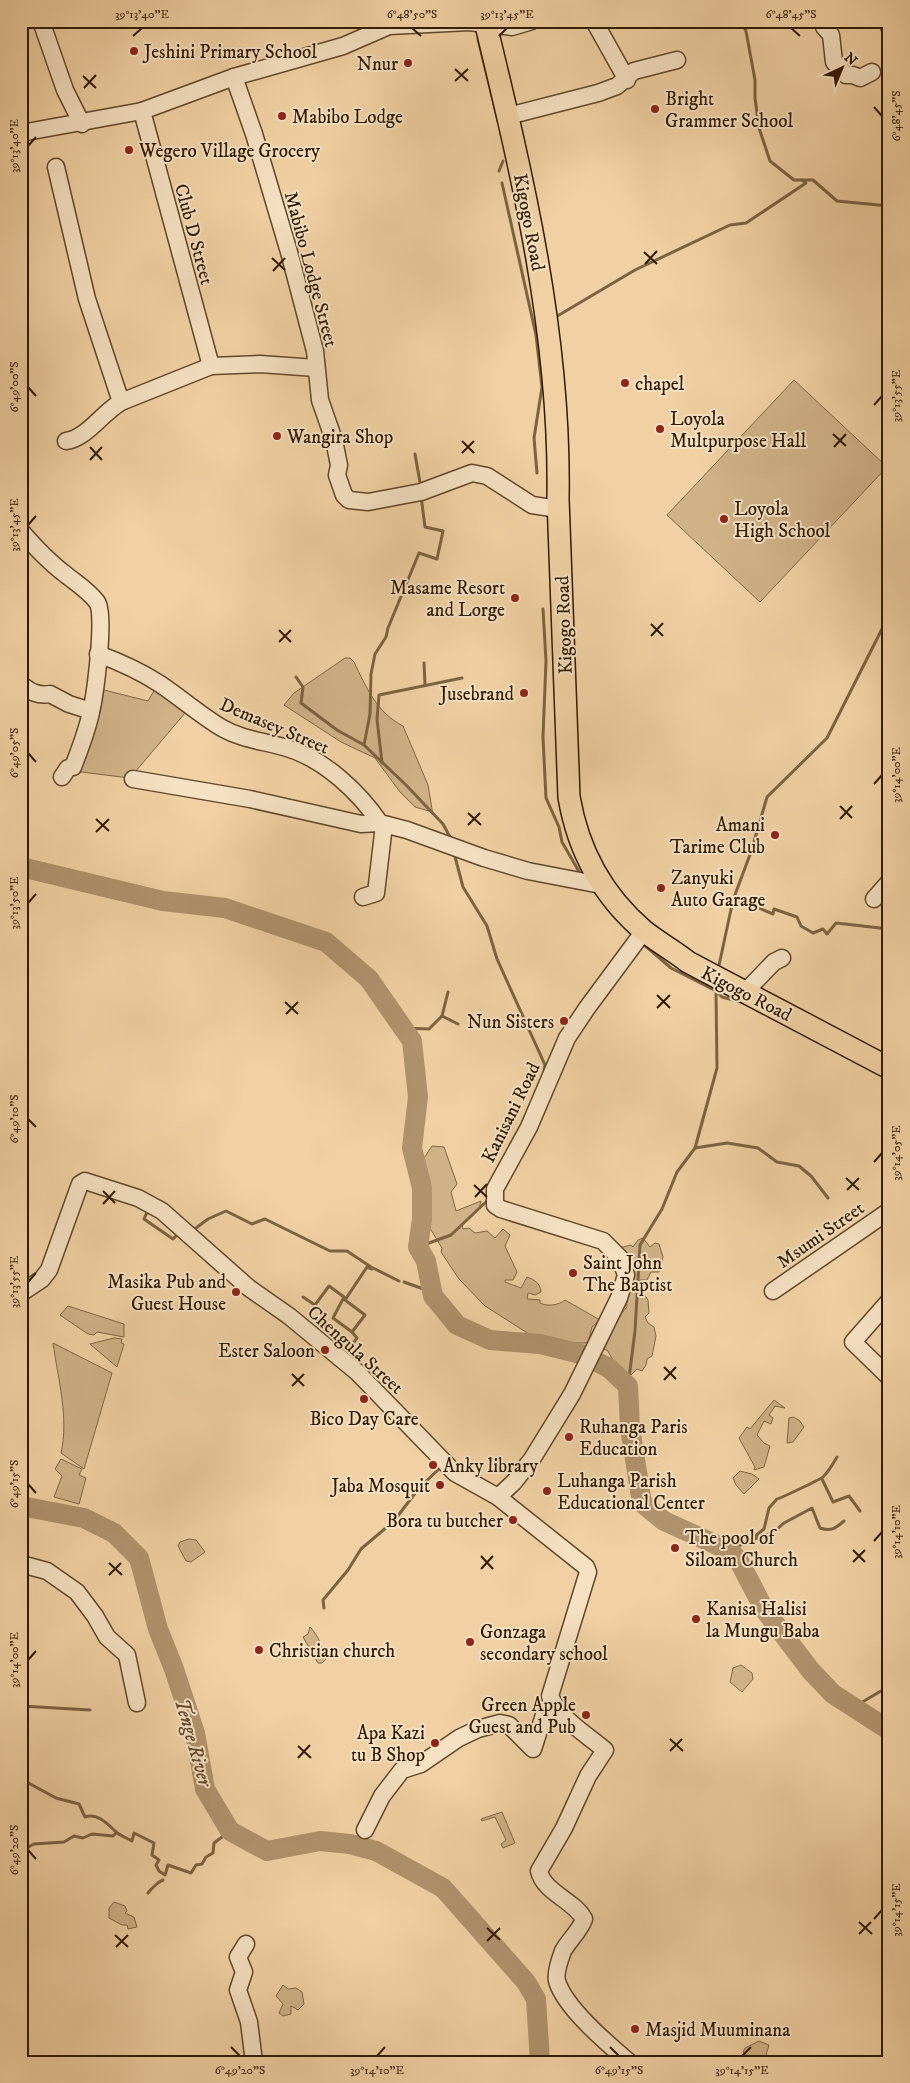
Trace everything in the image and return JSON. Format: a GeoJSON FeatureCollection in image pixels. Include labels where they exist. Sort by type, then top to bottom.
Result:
{"type":"FeatureCollection","features":[{"type":"Feature","properties":{"kind":"main road","name":"Kigogo Road"},"geometry":{"type":"LineString","coordinates":[[486,23],[508,116],[538,260],[546,313],[559,454],[558,510],[569,797],[573,821],[601,885],[644,931],[688,962],[889,1068]]}},
{"type":"Feature","properties":{"kind":"street"},"geometry":{"type":"LineString","coordinates":[[41,21],[65,90],[82,124]]}},
{"type":"Feature","properties":{"kind":"street"},"geometry":{"type":"LineString","coordinates":[[21,133],[82,124],[142,111],[234,77],[343,46],[389,24],[470,22],[519,27],[532,21]]}},
{"type":"Feature","properties":{"kind":"street"},"geometry":{"type":"LineString","coordinates":[[594,21],[627,80]]}},
{"type":"Feature","properties":{"kind":"street"},"geometry":{"type":"LineString","coordinates":[[824,21],[824,27],[831,35],[834,62],[837,66],[846,75],[860,78],[872,72]]}},
{"type":"Feature","properties":{"kind":"street"},"geometry":{"type":"LineString","coordinates":[[508,116],[598,93],[627,80],[638,69],[677,60]]}},
{"type":"Feature","properties":{"kind":"street","name":"Mabibo Lodge Street"},"geometry":{"type":"LineString","coordinates":[[234,77],[254,134],[289,252],[315,351],[320,400],[334,440],[339,465],[337,475],[344,495],[349,500],[368,502],[421,492],[472,472],[486,476],[532,504],[558,510]]}},
{"type":"Feature","properties":{"kind":"street","name":"Club D Street"},"geometry":{"type":"LineString","coordinates":[[142,111],[211,366]]}},
{"type":"Feature","properties":{"kind":"street"},"geometry":{"type":"LineString","coordinates":[[56,168],[86,293],[121,402]]}},
{"type":"Feature","properties":{"kind":"street"},"geometry":{"type":"LineString","coordinates":[[66,441],[74,440],[97,422],[108,410],[121,402],[211,366],[260,364],[316,368]]}},
{"type":"Feature","properties":{"kind":"street"},"geometry":{"type":"LineString","coordinates":[[21,531],[43,555],[66,575],[80,584],[98,604],[101,631],[91,711],[72,767],[68,768],[62,777]]}},
{"type":"Feature","properties":{"kind":"street","name":"Demasey Street"},"geometry":{"type":"LineString","coordinates":[[98,654],[150,678],[223,728],[250,741],[288,748],[315,761],[336,776],[370,808],[382,824]]}},
{"type":"Feature","properties":{"kind":"street"},"geometry":{"type":"LineString","coordinates":[[21,684],[28,690],[41,696],[50,694],[69,704],[91,711]]}},
{"type":"Feature","properties":{"kind":"street"},"geometry":{"type":"LineString","coordinates":[[133,779],[250,798],[361,824],[382,824],[407,830],[484,858],[528,871],[601,885]]}},
{"type":"Feature","properties":{"kind":"street"},"geometry":{"type":"LineString","coordinates":[[362,897],[376,893],[382,824]]}},
{"type":"Feature","properties":{"kind":"street"},"geometry":{"type":"LineString","coordinates":[[874,899],[889,882]]}},
{"type":"Feature","properties":{"kind":"street","name":"Kanisani Road"},"geometry":{"type":"LineString","coordinates":[[498,1497],[514,1482],[532,1459],[585,1369],[600,1334],[625,1286],[625,1268],[620,1258],[603,1241],[510,1213],[495,1205],[494,1198],[500,1179],[530,1127],[567,1038],[644,931]]}},
{"type":"Feature","properties":{"kind":"street"},"geometry":{"type":"LineString","coordinates":[[746,991],[774,962],[782,958]]}},
{"type":"Feature","properties":{"kind":"street","name":"Chengula Street"},"geometry":{"type":"LineString","coordinates":[[21,1293],[42,1279],[49,1270],[80,1184],[85,1181],[138,1198],[162,1212],[249,1288],[289,1316],[358,1372],[455,1473],[498,1497],[588,1569],[551,1698]]}},
{"type":"Feature","properties":{"kind":"street","name":"Msumi Street"},"geometry":{"type":"LineString","coordinates":[[773,1291],[889,1211]]}},
{"type":"Feature","properties":{"kind":"street"},"geometry":{"type":"LineString","coordinates":[[889,1301],[853,1342],[889,1377]]}},
{"type":"Feature","properties":{"kind":"street"},"geometry":{"type":"LineString","coordinates":[[21,1564],[47,1570],[61,1578],[77,1592],[99,1621],[107,1638],[126,1656],[137,1703]]}},
{"type":"Feature","properties":{"kind":"street"},"geometry":{"type":"LineString","coordinates":[[365,1830],[382,1796],[402,1770],[421,1764],[459,1738],[496,1723],[505,1724],[533,1749],[551,1698]]}},
{"type":"Feature","properties":{"kind":"street"},"geometry":{"type":"LineString","coordinates":[[551,1698],[563,1715],[605,1750],[588,1776],[564,1828],[539,1871],[546,1883],[584,1919],[564,1951],[557,1971],[558,1982],[563,1993],[598,2036],[629,2062]]}},
{"type":"Feature","properties":{"kind":"street"},"geometry":{"type":"LineString","coordinates":[[246,1944],[238,1957],[244,1972],[238,1990],[250,2022],[254,2062]]}},
{"type":"Feature","properties":{"kind":"shaded area"},"geometry":{"type":"Polygon","coordinates":[[[794,380],[887,467],[760,602],[667,515],[794,380]]]}},
{"type":"Feature","properties":{"kind":"shaded area"},"geometry":{"type":"Polygon","coordinates":[[[345,658],[350,658],[354,662],[379,707],[394,721],[403,726],[428,785],[433,815],[429,811],[415,807],[400,792],[375,758],[341,742],[284,705],[294,693],[345,658]]]}},
{"type":"Feature","properties":{"kind":"shaded area"},"geometry":{"type":"Polygon","coordinates":[[[100,689],[148,701],[155,689],[185,713],[130,778],[73,771],[100,689]]]}},
{"type":"Feature","properties":{"kind":"shaded area"},"geometry":{"type":"Polygon","coordinates":[[[432,1146],[444,1147],[457,1184],[451,1192],[456,1211],[481,1201],[479,1209],[462,1224],[463,1229],[469,1228],[475,1233],[487,1231],[495,1238],[503,1229],[510,1235],[505,1246],[517,1272],[513,1280],[505,1280],[505,1282],[521,1288],[527,1277],[530,1278],[538,1284],[541,1292],[535,1295],[528,1293],[527,1299],[540,1300],[540,1303],[550,1305],[565,1300],[600,1320],[592,1327],[588,1343],[561,1343],[545,1338],[540,1341],[485,1306],[459,1279],[441,1252],[442,1248],[428,1225],[424,1158],[432,1146]]]}},
{"type":"Feature","properties":{"kind":"shaded area"},"geometry":{"type":"Polygon","coordinates":[[[643,1238],[650,1247],[655,1243],[659,1244],[663,1257],[659,1272],[651,1272],[647,1280],[640,1280],[639,1287],[648,1300],[649,1313],[645,1317],[648,1323],[654,1327],[656,1336],[652,1356],[647,1359],[642,1371],[637,1369],[627,1379],[624,1378],[607,1350],[600,1349],[615,1321],[627,1307],[619,1248],[631,1245],[633,1247],[638,1240],[643,1238]]]}},
{"type":"Feature","properties":{"kind":"shaded area"},"geometry":{"type":"Polygon","coordinates":[[[68,1306],[124,1324],[124,1337],[97,1332],[94,1335],[88,1334],[60,1315],[68,1306]]]}},
{"type":"Feature","properties":{"kind":"shaded area"},"geometry":{"type":"Polygon","coordinates":[[[114,1338],[122,1339],[121,1343],[124,1344],[117,1367],[90,1344],[114,1338]]]}},
{"type":"Feature","properties":{"kind":"shaded area"},"geometry":{"type":"Polygon","coordinates":[[[53,1343],[112,1373],[84,1469],[61,1453],[64,1426],[63,1412],[53,1343]]]}},
{"type":"Feature","properties":{"kind":"shaded area"},"geometry":{"type":"Polygon","coordinates":[[[774,1400],[785,1408],[775,1406],[769,1415],[773,1418],[771,1424],[764,1421],[757,1435],[764,1443],[770,1446],[764,1467],[754,1470],[755,1467],[739,1438],[747,1427],[750,1429],[774,1400]]]}},
{"type":"Feature","properties":{"kind":"shaded area"},"geometry":{"type":"Polygon","coordinates":[[[793,1417],[799,1420],[804,1427],[793,1442],[787,1443],[789,1418],[793,1417]]]}},
{"type":"Feature","properties":{"kind":"shaded area"},"geometry":{"type":"Polygon","coordinates":[[[61,1459],[82,1469],[79,1475],[86,1478],[79,1504],[54,1497],[62,1476],[55,1469],[61,1459]]]}},
{"type":"Feature","properties":{"kind":"shaded area"},"geometry":{"type":"Polygon","coordinates":[[[740,1471],[752,1474],[759,1479],[744,1494],[733,1478],[740,1471]]]}},
{"type":"Feature","properties":{"kind":"shaded area"},"geometry":{"type":"Polygon","coordinates":[[[189,1539],[196,1540],[205,1552],[191,1562],[186,1561],[178,1546],[180,1542],[189,1539]]]}},
{"type":"Feature","properties":{"kind":"shaded area"},"geometry":{"type":"Polygon","coordinates":[[[310,1627],[318,1639],[326,1659],[322,1663],[318,1663],[303,1637],[308,1634],[310,1627]]]}},
{"type":"Feature","properties":{"kind":"shaded area"},"geometry":{"type":"Polygon","coordinates":[[[741,1665],[752,1673],[753,1679],[742,1692],[730,1682],[733,1668],[741,1665]]]}},
{"type":"Feature","properties":{"kind":"shaded area"},"geometry":{"type":"Polygon","coordinates":[[[502,1812],[515,1843],[503,1848],[501,1844],[506,1840],[495,1817],[482,1821],[481,1819],[502,1812]]]}},
{"type":"Feature","properties":{"kind":"shaded area"},"geometry":{"type":"Polygon","coordinates":[[[114,1902],[125,1906],[127,1911],[125,1913],[134,1917],[137,1927],[128,1929],[127,1925],[122,1925],[109,1918],[109,1908],[114,1902]]]}},
{"type":"Feature","properties":{"kind":"shaded area"},"geometry":{"type":"Polygon","coordinates":[[[283,1985],[288,1989],[296,1988],[302,1992],[304,2004],[298,2010],[291,2006],[291,2014],[283,2016],[279,2013],[283,2004],[276,1996],[283,1985]]]}},
{"type":"Feature","properties":{"kind":"shaded area"},"geometry":{"type":"Polygon","coordinates":[[[759,2041],[769,2045],[764,2062],[755,2062],[743,2052],[745,2048],[759,2041]]]}},
{"type":"Feature","properties":{"kind":"waterway"},"geometry":{"type":"LineString","coordinates":[[741,21],[746,31],[755,80],[759,128],[770,161],[794,180],[813,180],[837,201],[889,206]]}},
{"type":"Feature","properties":{"kind":"waterway"},"geometry":{"type":"LineString","coordinates":[[879,21],[889,53]]}},
{"type":"Feature","properties":{"kind":"waterway"},"geometry":{"type":"LineString","coordinates":[[478,39],[498,121]]}},
{"type":"Feature","properties":{"kind":"waterway"},"geometry":{"type":"LineString","coordinates":[[522,133],[535,196]]}},
{"type":"Feature","properties":{"kind":"waterway"},"geometry":{"type":"LineString","coordinates":[[499,171],[503,161]]}},
{"type":"Feature","properties":{"kind":"waterway"},"geometry":{"type":"LineString","coordinates":[[554,318],[635,270],[730,225],[746,223],[806,183],[802,180]]}},
{"type":"Feature","properties":{"kind":"waterway"},"geometry":{"type":"LineString","coordinates":[[502,183],[536,335],[542,387],[534,438],[537,473]]}},
{"type":"Feature","properties":{"kind":"waterway"},"geometry":{"type":"LineString","coordinates":[[415,454],[421,488]]}},
{"type":"Feature","properties":{"kind":"waterway"},"geometry":{"type":"LineString","coordinates":[[364,745],[370,714],[371,674],[375,654],[386,637],[419,553],[437,559],[443,531],[425,527],[421,496]]}},
{"type":"Feature","properties":{"kind":"waterway"},"geometry":{"type":"LineString","coordinates":[[543,609],[546,661],[543,737],[546,798],[559,827],[562,842],[581,875]]}},
{"type":"Feature","properties":{"kind":"waterway"},"geometry":{"type":"LineString","coordinates":[[718,970],[733,900],[751,852],[767,797],[827,738],[889,615]]}},
{"type":"Feature","properties":{"kind":"waterway"},"geometry":{"type":"LineString","coordinates":[[424,663],[425,685]]}},
{"type":"Feature","properties":{"kind":"waterway"},"geometry":{"type":"LineString","coordinates":[[296,677],[303,687],[301,703],[337,730],[364,745],[443,824],[451,839]]}},
{"type":"Feature","properties":{"kind":"waterway"},"geometry":{"type":"LineString","coordinates":[[382,763],[377,719],[379,695],[462,678]]}},
{"type":"Feature","properties":{"kind":"waterway"},"geometry":{"type":"LineString","coordinates":[[454,853],[463,887],[487,926],[497,959],[545,1065],[544,1072]]}},
{"type":"Feature","properties":{"kind":"waterway"},"geometry":{"type":"LineString","coordinates":[[21,867],[163,901],[225,908],[326,942],[369,979],[412,1041],[418,1097],[412,1148],[422,1188],[422,1219],[418,1247],[426,1261],[433,1296],[457,1325],[490,1340],[540,1344],[581,1354],[609,1368],[628,1386],[630,1428],[642,1503],[664,1521],[730,1551],[739,1561],[764,1609],[811,1671],[833,1694],[889,1730]]}},
{"type":"Feature","properties":{"kind":"waterway"},"geometry":{"type":"LineString","coordinates":[[733,900],[745,902],[773,914],[774,909],[797,917],[801,926],[813,933],[823,929],[827,934],[836,923],[889,929]]}},
{"type":"Feature","properties":{"kind":"waterway"},"geometry":{"type":"LineString","coordinates":[[642,943],[671,968],[716,991],[722,997],[745,1003]]}},
{"type":"Feature","properties":{"kind":"waterway"},"geometry":{"type":"LineString","coordinates":[[403,1028],[429,1029],[442,1016],[448,992]]}},
{"type":"Feature","properties":{"kind":"waterway"},"geometry":{"type":"LineString","coordinates":[[628,1386],[635,1331],[640,1245],[662,1209],[677,1172],[695,1148],[717,1068],[716,992]]}},
{"type":"Feature","properties":{"kind":"waterway"},"geometry":{"type":"LineString","coordinates":[[442,1016],[458,1024]]}},
{"type":"Feature","properties":{"kind":"waterway"},"geometry":{"type":"LineString","coordinates":[[695,1148],[727,1143],[758,1148],[777,1162],[799,1166],[811,1176],[828,1198]]}},
{"type":"Feature","properties":{"kind":"waterway"},"geometry":{"type":"LineString","coordinates":[[418,1247],[451,1235],[488,1200]]}},
{"type":"Feature","properties":{"kind":"waterway"},"geometry":{"type":"LineString","coordinates":[[148,1210],[144,1219],[173,1239],[179,1233]]}},
{"type":"Feature","properties":{"kind":"waterway"},"geometry":{"type":"LineString","coordinates":[[192,1231],[208,1219],[226,1211],[252,1224],[265,1219],[330,1251],[347,1251],[371,1267],[399,1281]]}},
{"type":"Feature","properties":{"kind":"waterway"},"geometry":{"type":"LineString","coordinates":[[303,1297],[315,1305],[329,1286],[344,1297],[333,1318],[352,1332],[365,1315],[345,1300],[367,1267],[372,1269]]}},
{"type":"Feature","properties":{"kind":"waterway"},"geometry":{"type":"LineString","coordinates":[[404,1282],[429,1291],[433,1296]]}},
{"type":"Feature","properties":{"kind":"waterway"},"geometry":{"type":"LineString","coordinates":[[352,1332],[357,1338],[352,1345],[356,1348]]}},
{"type":"Feature","properties":{"kind":"waterway"},"geometry":{"type":"LineString","coordinates":[[754,1537],[764,1529],[769,1508],[777,1499],[823,1477],[837,1457]]}},
{"type":"Feature","properties":{"kind":"waterway"},"geometry":{"type":"LineString","coordinates":[[324,1608],[323,1600],[348,1570],[361,1549],[394,1521],[419,1488],[442,1466]]}},
{"type":"Feature","properties":{"kind":"waterway"},"geometry":{"type":"LineString","coordinates":[[822,1479],[833,1502],[849,1496],[860,1511]]}},
{"type":"Feature","properties":{"kind":"waterway","name":"Tenge River"},"geometry":{"type":"LineString","coordinates":[[21,1506],[84,1518],[114,1533],[139,1558],[158,1629],[174,1669],[195,1733],[205,1789],[230,1831],[267,1851],[320,1841],[350,1844],[376,1851],[443,1888],[526,1982],[536,1999],[540,2062]]}},
{"type":"Feature","properties":{"kind":"waterway"},"geometry":{"type":"LineString","coordinates":[[730,1551],[746,1542],[774,1532],[784,1523],[812,1508],[820,1528],[833,1529],[844,1521]]}},
{"type":"Feature","properties":{"kind":"waterway"},"geometry":{"type":"LineString","coordinates":[[854,1707],[886,1688],[889,1683]]}},
{"type":"Feature","properties":{"kind":"waterway"},"geometry":{"type":"LineString","coordinates":[[21,1706],[90,1710]]}},
{"type":"Feature","properties":{"kind":"waterway"},"geometry":{"type":"LineString","coordinates":[[21,1779],[56,1798],[79,1804],[85,1817],[94,1816],[98,1818],[118,1834],[132,1841],[134,1833],[154,1843],[152,1855],[159,1860],[156,1865],[159,1871],[165,1875],[168,1865],[191,1873],[196,1865],[202,1864],[206,1857],[213,1853],[214,1843],[230,1831]]}},
{"type":"Feature","properties":{"kind":"waterway"},"geometry":{"type":"LineString","coordinates":[[21,1853],[26,1853],[26,1848],[34,1844],[64,1842],[74,1836],[83,1838],[92,1834],[113,1836],[116,1833]]}},
{"type":"Feature","properties":{"kind":"waterway"},"geometry":{"type":"LineString","coordinates":[[350,1844],[355,1837]]}},
{"type":"Feature","properties":{"kind":"waterway"},"geometry":{"type":"LineString","coordinates":[[148,1893],[163,1880]]}},
{"type":"Feature","properties":{"kind":"place","name":"Jeshini Primary School"},"geometry":{"type":"Point","coordinates":[134,51]}},
{"type":"Feature","properties":{"kind":"place","name":"Nnur"},"geometry":{"type":"Point","coordinates":[408,63]}},
{"type":"Feature","properties":{"kind":"place","name":"Bright Grammer School"},"geometry":{"type":"Point","coordinates":[655,109]}},
{"type":"Feature","properties":{"kind":"place","name":"Mabibo Lodge"},"geometry":{"type":"Point","coordinates":[282,116]}},
{"type":"Feature","properties":{"kind":"place","name":"Wegero Village Grocery"},"geometry":{"type":"Point","coordinates":[129,150]}},
{"type":"Feature","properties":{"kind":"place","name":"chapel"},"geometry":{"type":"Point","coordinates":[625,383]}},
{"type":"Feature","properties":{"kind":"place","name":"Loyola Multpurpose Hall"},"geometry":{"type":"Point","coordinates":[660,429]}},
{"type":"Feature","properties":{"kind":"place","name":"Wangira Shop"},"geometry":{"type":"Point","coordinates":[277,436]}},
{"type":"Feature","properties":{"kind":"place","name":"Loyola High School"},"geometry":{"type":"Point","coordinates":[724,519]}},
{"type":"Feature","properties":{"kind":"place","name":"Masame Resort and Lorge"},"geometry":{"type":"Point","coordinates":[515,598]}},
{"type":"Feature","properties":{"kind":"place","name":"Jusebrand"},"geometry":{"type":"Point","coordinates":[524,693]}},
{"type":"Feature","properties":{"kind":"place","name":"Amani Tarime Club"},"geometry":{"type":"Point","coordinates":[775,835]}},
{"type":"Feature","properties":{"kind":"place","name":"Zanyuki Auto Garage"},"geometry":{"type":"Point","coordinates":[661,888]}},
{"type":"Feature","properties":{"kind":"place","name":"Nun Sisters"},"geometry":{"type":"Point","coordinates":[564,1021]}},
{"type":"Feature","properties":{"kind":"place","name":"Saint John The Baptist"},"geometry":{"type":"Point","coordinates":[573,1273]}},
{"type":"Feature","properties":{"kind":"place","name":"Masika Pub and Guest House"},"geometry":{"type":"Point","coordinates":[236,1292]}},
{"type":"Feature","properties":{"kind":"place","name":"Ester Saloon"},"geometry":{"type":"Point","coordinates":[325,1350]}},
{"type":"Feature","properties":{"kind":"place","name":"Bico Day Care"},"geometry":{"type":"Point","coordinates":[364,1399]}},
{"type":"Feature","properties":{"kind":"place","name":"Ruhanga Paris Education"},"geometry":{"type":"Point","coordinates":[569,1437]}},
{"type":"Feature","properties":{"kind":"place","name":"Anky library"},"geometry":{"type":"Point","coordinates":[433,1465]}},
{"type":"Feature","properties":{"kind":"place","name":"Jaba Mosquit"},"geometry":{"type":"Point","coordinates":[440,1485]}},
{"type":"Feature","properties":{"kind":"place","name":"Luhanga Parish Educational Center"},"geometry":{"type":"Point","coordinates":[547,1491]}},
{"type":"Feature","properties":{"kind":"place","name":"Bora tu butcher"},"geometry":{"type":"Point","coordinates":[513,1520]}},
{"type":"Feature","properties":{"kind":"place","name":"The pool of Siloam Church"},"geometry":{"type":"Point","coordinates":[675,1548]}},
{"type":"Feature","properties":{"kind":"place","name":"Kanisa Halisi la Mungu Baba"},"geometry":{"type":"Point","coordinates":[696,1619]}},
{"type":"Feature","properties":{"kind":"place","name":"Gonzaga secondary school"},"geometry":{"type":"Point","coordinates":[470,1642]}},
{"type":"Feature","properties":{"kind":"place","name":"Christian church"},"geometry":{"type":"Point","coordinates":[259,1650]}},
{"type":"Feature","properties":{"kind":"place","name":"Green Apple Guest and Pub"},"geometry":{"type":"Point","coordinates":[586,1715]}},
{"type":"Feature","properties":{"kind":"place","name":"Apa Kazi tu B Shop"},"geometry":{"type":"Point","coordinates":[435,1743]}},
{"type":"Feature","properties":{"kind":"place","name":"Masjid Muuminana"},"geometry":{"type":"Point","coordinates":[635,2029]}}]}
